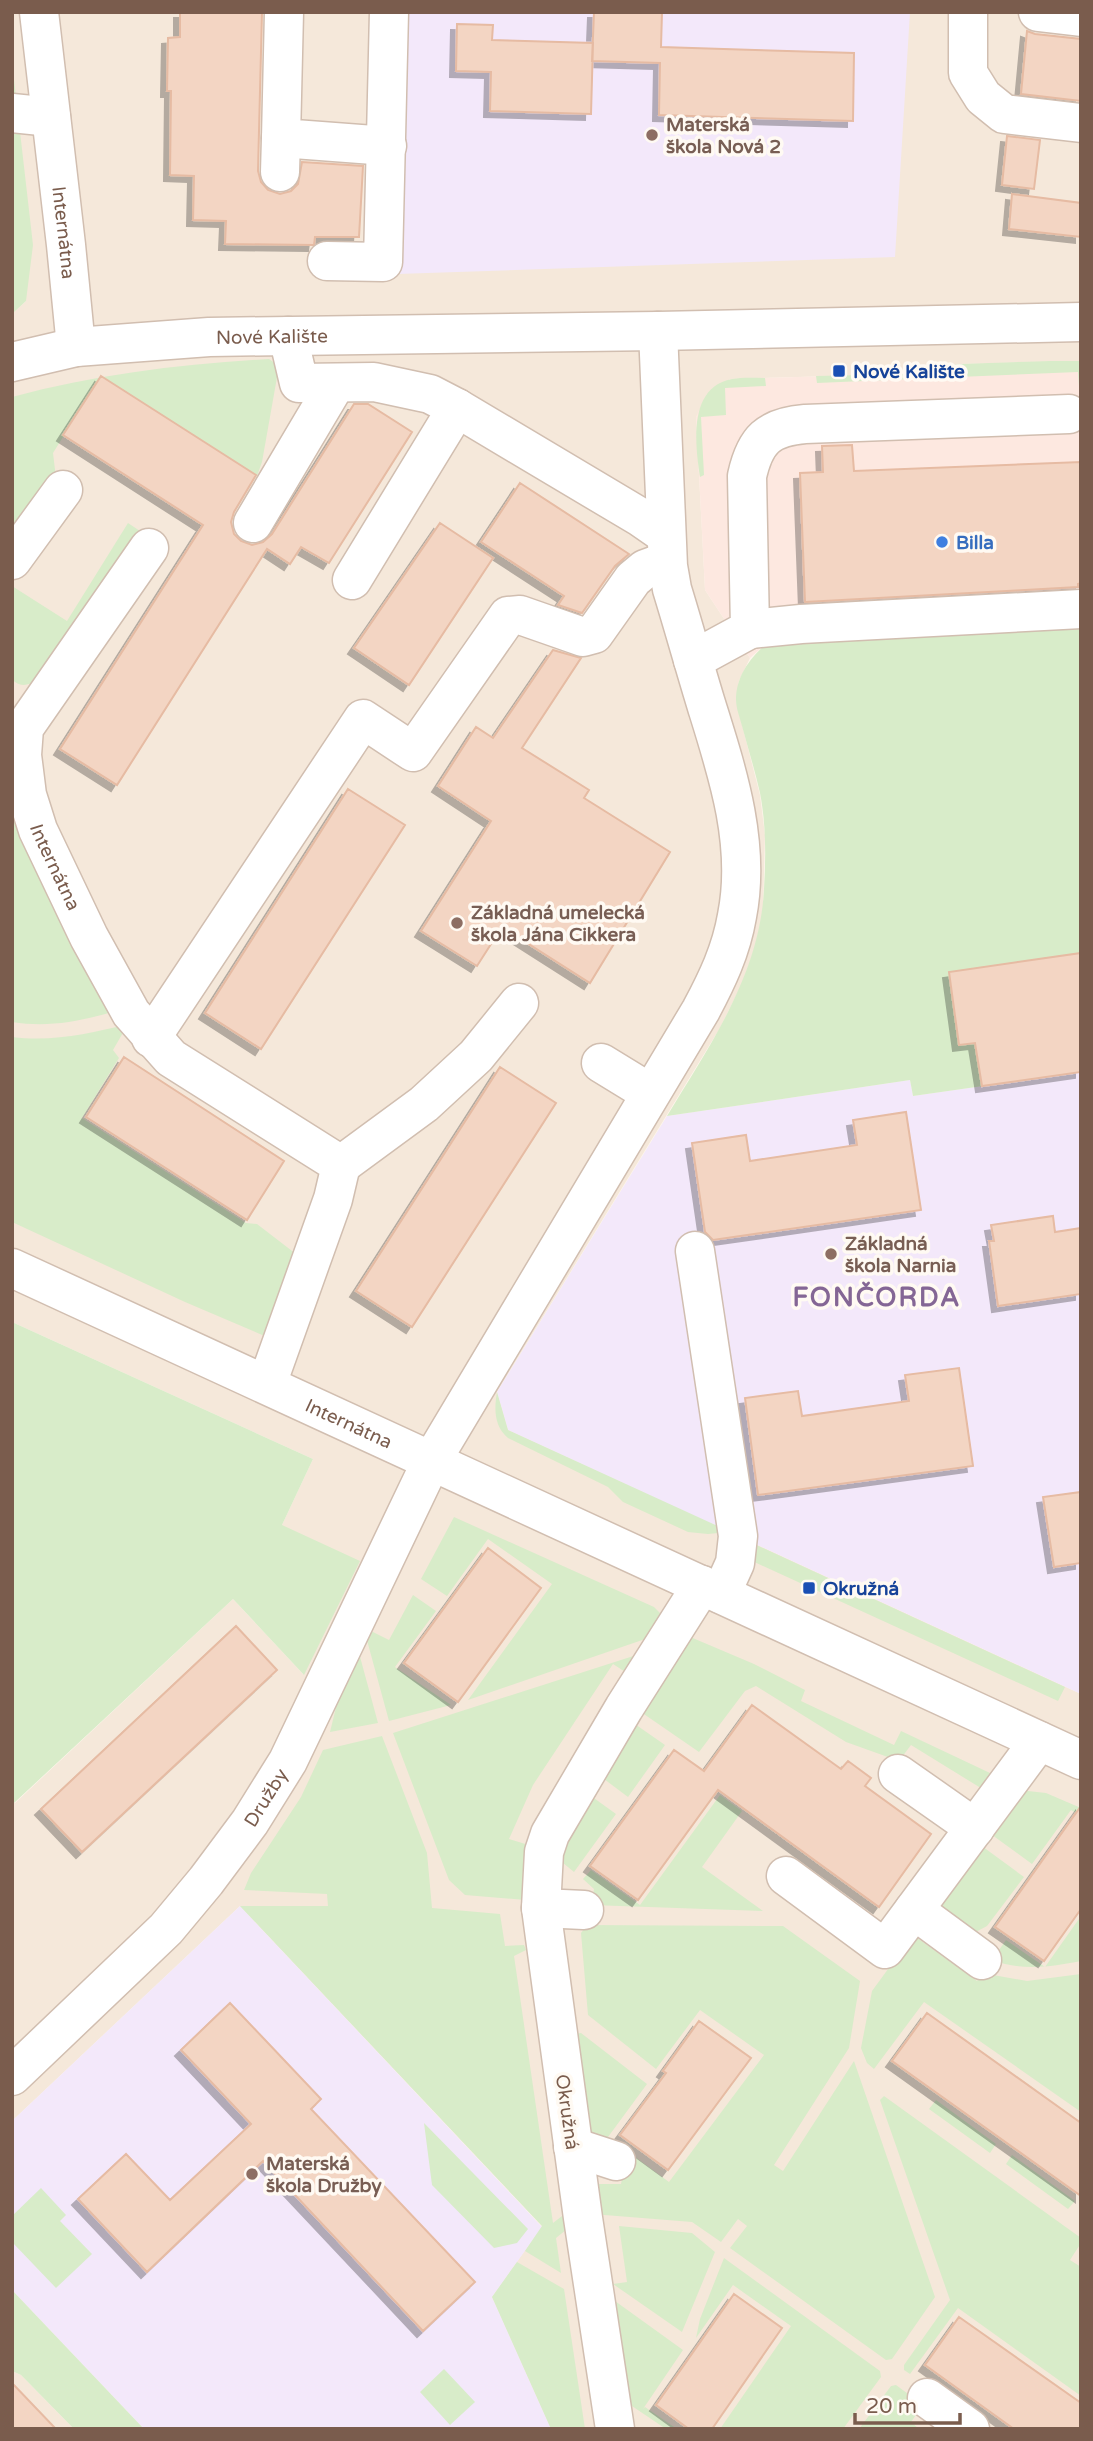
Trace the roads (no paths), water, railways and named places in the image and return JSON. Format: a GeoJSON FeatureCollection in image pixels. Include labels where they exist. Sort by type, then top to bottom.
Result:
{"type":"FeatureCollection","features":[{"type":"Feature","properties":{"kind":"street","name":"Internátna"},"geometry":{"type":"LineString","coordinates":[[39,12],[76,347]]}},
{"type":"Feature","properties":{"kind":"street"},"geometry":{"type":"LineString","coordinates":[[284,12],[280,155],[387,146]]}},
{"type":"Feature","properties":{"kind":"street"},"geometry":{"type":"LineString","coordinates":[[327,261],[383,262],[389,12]]}},
{"type":"Feature","properties":{"kind":"street"},"geometry":{"type":"LineString","coordinates":[[968,12],[968,73],[983,97],[1004,114],[1081,123]]}},
{"type":"Feature","properties":{"kind":"street"},"geometry":{"type":"LineString","coordinates":[[12,113],[51,117]]}},
{"type":"Feature","properties":{"kind":"street","name":"Nové Kalište"},"geometry":{"type":"LineString","coordinates":[[12,362],[76,347],[209,337],[1081,322]]}},
{"type":"Feature","properties":{"kind":"street","name":"Družby"},"geometry":{"type":"LineString","coordinates":[[12,2076],[166,1929],[250,1822],[288,1761],[432,1460],[718,979],[729,951],[740,899],[741,855],[732,790],[672,589],[666,548],[659,331]]}},
{"type":"Feature","properties":{"kind":"street"},"geometry":{"type":"LineString","coordinates":[[151,1038],[363,719],[413,752],[508,616],[520,615],[583,637],[594,634],[634,579],[666,548],[640,517],[430,394],[374,382],[299,383],[288,336]]}},
{"type":"Feature","properties":{"kind":"street"},"geometry":{"type":"LineString","coordinates":[[253,523],[336,383]]}},
{"type":"Feature","properties":{"kind":"street"},"geometry":{"type":"LineString","coordinates":[[352,580],[457,408]]}},
{"type":"Feature","properties":{"kind":"street"},"geometry":{"type":"LineString","coordinates":[[750,629],[747,476],[751,456],[760,441],[773,431],[798,425],[1069,414]]}},
{"type":"Feature","properties":{"kind":"street"},"geometry":{"type":"LineString","coordinates":[[12,560],[63,490]]}},
{"type":"Feature","properties":{"kind":"street","name":"Internátna"},"geometry":{"type":"LineString","coordinates":[[149,548],[18,716],[27,795],[38,830],[89,937],[131,1013],[151,1038],[171,1058],[341,1165]]}},
{"type":"Feature","properties":{"kind":"street"},"geometry":{"type":"LineString","coordinates":[[693,660],[750,629],[1081,609]]}},
{"type":"Feature","properties":{"kind":"street"},"geometry":{"type":"LineString","coordinates":[[267,1384],[332,1199],[341,1165],[424,1104],[468,1064],[519,1003]]}},
{"type":"Feature","properties":{"kind":"street"},"geometry":{"type":"LineString","coordinates":[[601,1063],[650,1093]]}},
{"type":"Feature","properties":{"kind":"street","name":"Okružná"},"geometry":{"type":"LineString","coordinates":[[615,2429],[541,1908],[544,1852],[550,1834],[624,1708],[711,1589],[734,1563],[738,1536],[695,1251]]}},
{"type":"Feature","properties":{"kind":"street","name":"Internátna"},"geometry":{"type":"LineString","coordinates":[[12,1268],[432,1460]]}},
{"type":"Feature","properties":{"kind":"street"},"geometry":{"type":"LineString","coordinates":[[432,1460],[1081,1760]]}},
{"type":"Feature","properties":{"kind":"street"},"geometry":{"type":"LineString","coordinates":[[786,1876],[885,1949],[1040,1741]]}},
{"type":"Feature","properties":{"kind":"street"},"geometry":{"type":"LineString","coordinates":[[898,1774],[975,1828]]}},
{"type":"Feature","properties":{"kind":"street"},"geometry":{"type":"LineString","coordinates":[[541,1908],[584,1910]]}},
{"type":"Feature","properties":{"kind":"street"},"geometry":{"type":"LineString","coordinates":[[914,1910],[982,1960]]}},
{"type":"Feature","properties":{"kind":"street"},"geometry":{"type":"LineString","coordinates":[[573,2147],[616,2161]]}},
{"type":"Feature","properties":{"kind":"street"},"geometry":{"type":"LineString","coordinates":[[927,2398],[970,2429]]}},
{"type":"Feature","properties":{"kind":"place","name":"Materská škola Nová 2"},"geometry":{"type":"Point","coordinates":[652,135]}},
{"type":"Feature","properties":{"kind":"place","name":"Nové Kalište"},"geometry":{"type":"Point","coordinates":[839,371]}},
{"type":"Feature","properties":{"kind":"place","name":"Billa"},"geometry":{"type":"Point","coordinates":[942,542]}},
{"type":"Feature","properties":{"kind":"place","name":"Základná umelecká škola Jána Cikkera"},"geometry":{"type":"Point","coordinates":[457,923]}},
{"type":"Feature","properties":{"kind":"place","name":"Základná škola Narnia"},"geometry":{"type":"Point","coordinates":[831,1254]}},
{"type":"Feature","properties":{"kind":"place","name":"Okružná"},"geometry":{"type":"Point","coordinates":[809,1588]}},
{"type":"Feature","properties":{"kind":"place","name":"Materská škola Družby"},"geometry":{"type":"Point","coordinates":[252,2174]}},
{"type":"Feature","properties":{"kind":"district","name":"FONČORDA"},"geometry":{"type":"Point","coordinates":[877,1297]}}]}
